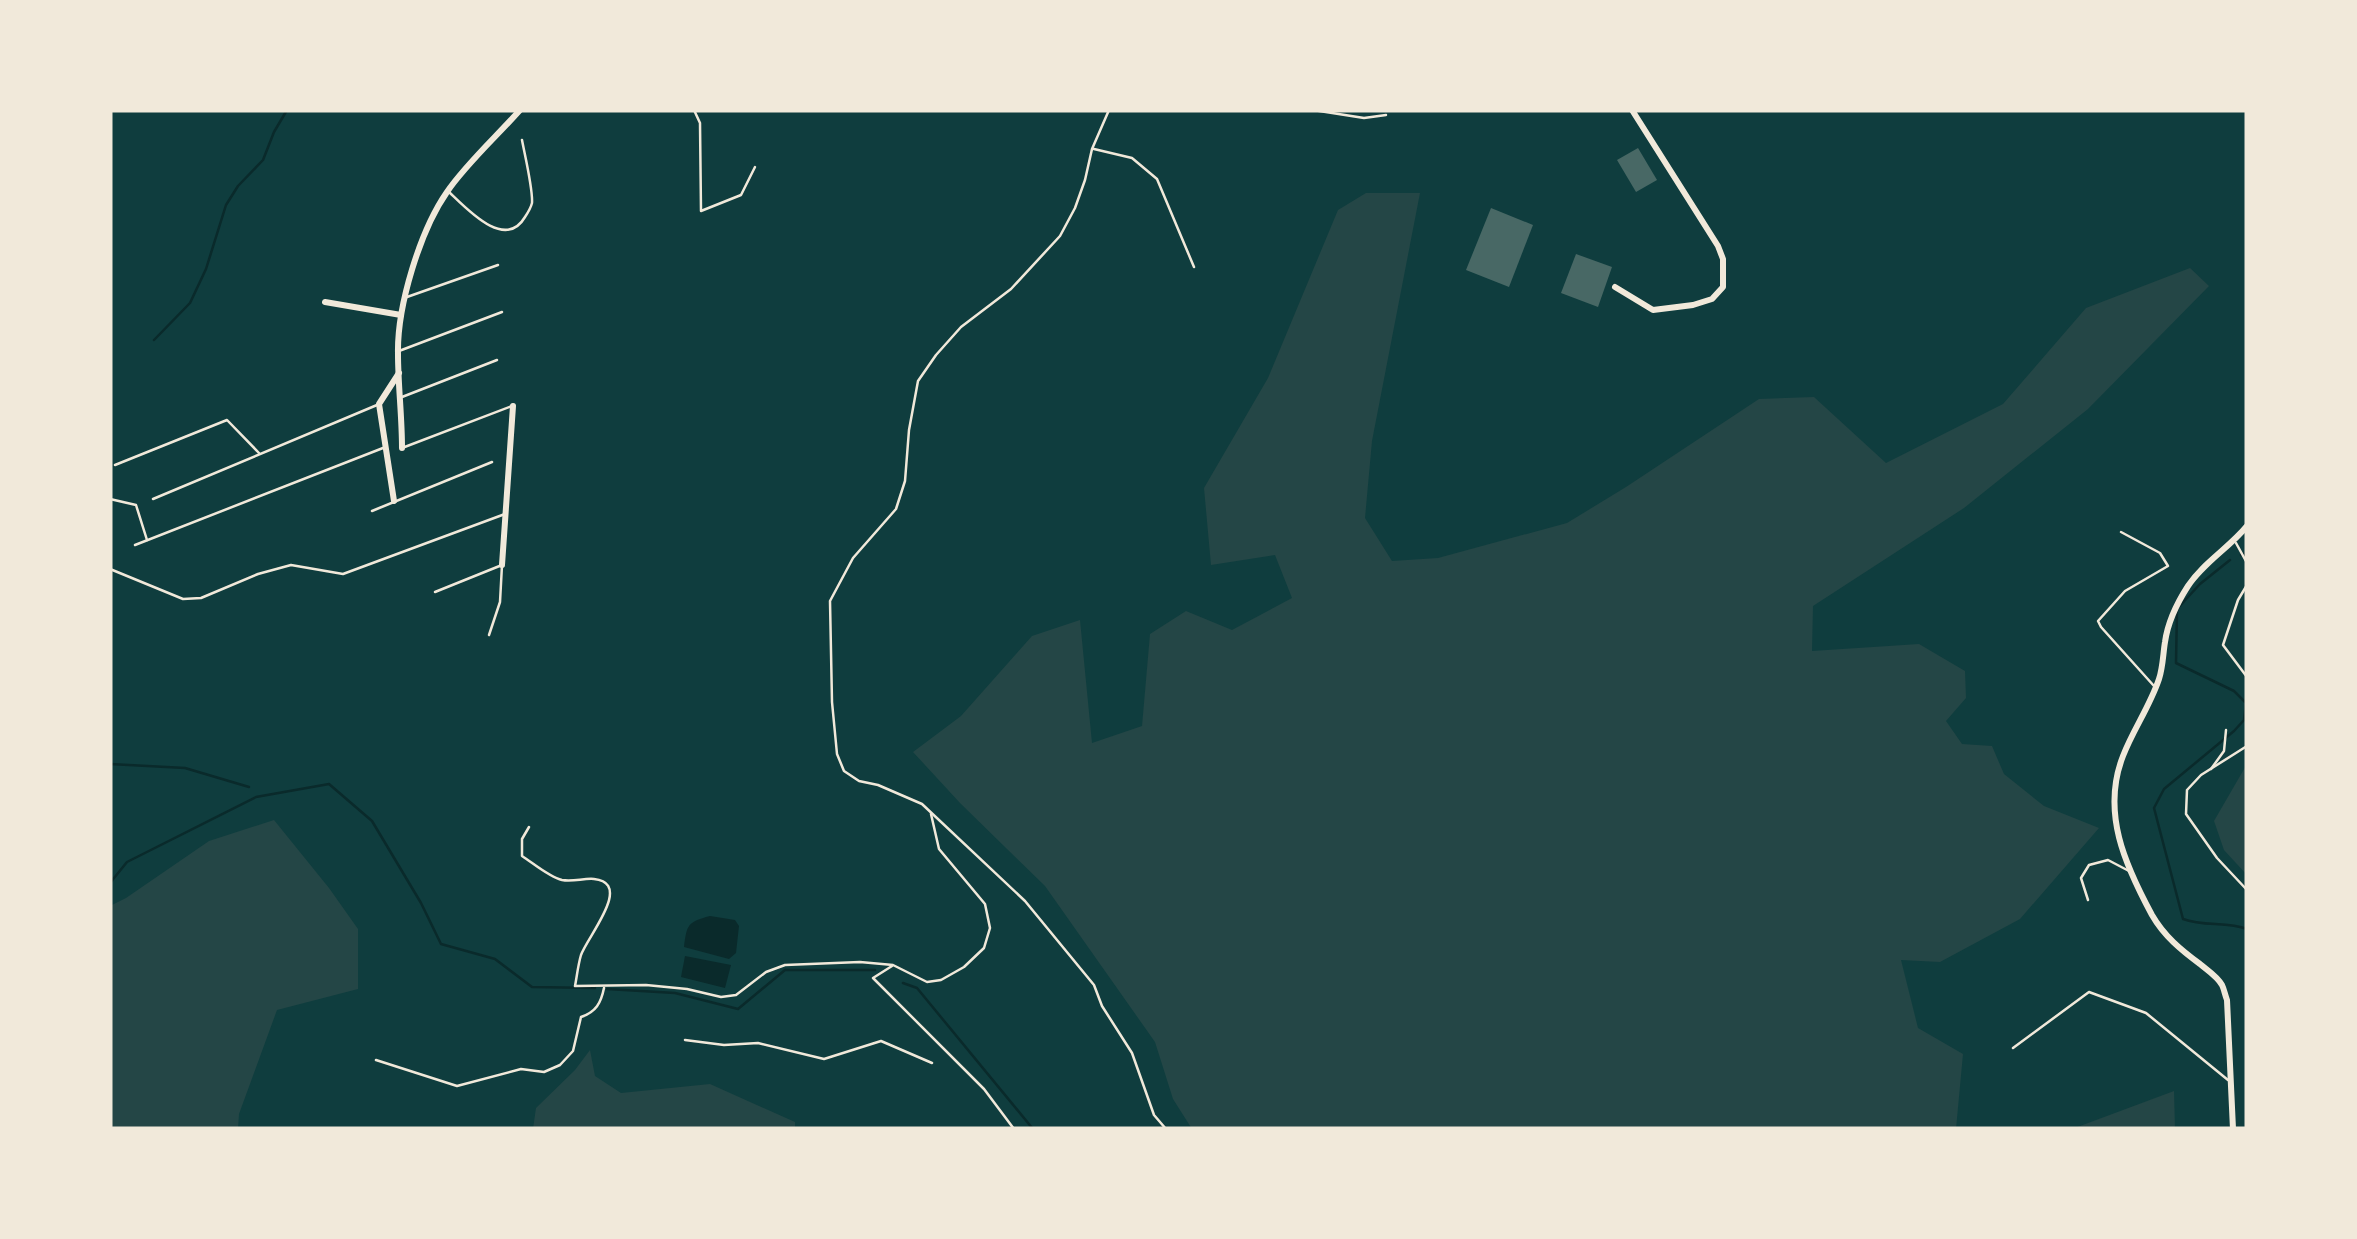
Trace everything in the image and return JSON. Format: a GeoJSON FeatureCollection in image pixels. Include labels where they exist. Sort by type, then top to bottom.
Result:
{"type":"FeatureCollection","features":[{"type":"Feature","properties":{"kind":"street"},"geometry":{"type":"LineString","coordinates":[[402,448],[398,352],[401,315],[421,240],[448,191],[520,110]]}},
{"type":"Feature","properties":{"kind":"street"},"geometry":{"type":"LineString","coordinates":[[1615,287],[1653,310],[1693,305],[1712,298],[1724,287],[1724,258],[1718,246],[1632,110]]}},
{"type":"Feature","properties":{"kind":"street"},"geometry":{"type":"LineString","coordinates":[[325,302],[401,315]]}},
{"type":"Feature","properties":{"kind":"street"},"geometry":{"type":"LineString","coordinates":[[394,501],[378,404],[399,372]]}},
{"type":"Feature","properties":{"kind":"street"},"geometry":{"type":"LineString","coordinates":[[502,566],[513,406]]}},
{"type":"Feature","properties":{"kind":"street"},"geometry":{"type":"LineString","coordinates":[[2232,1129],[2227,1000],[2222,984],[2165,935],[2130,872],[2113,812],[2122,757],[2160,677],[2172,612],[2202,568],[2235,542],[2247,526]]}},
{"type":"Feature","properties":{"kind":"lane"},"geometry":{"type":"LineString","coordinates":[[694,110],[700,123],[701,211],[741,195],[754,167]]}},
{"type":"Feature","properties":{"kind":"lane"},"geometry":{"type":"LineString","coordinates":[[1109,110],[1092,149],[1075,208],[1060,236],[1011,289],[961,327],[918,381],[905,481],[896,509],[853,558],[830,601],[832,702],[837,754],[844,771],[859,781],[922,804],[1026,901],[1094,985],[1102,1006],[1132,1054],[1154,1115],[1166,1129]]}},
{"type":"Feature","properties":{"kind":"lane"},"geometry":{"type":"LineString","coordinates":[[1314,110],[1364,118],[1386,115]]}},
{"type":"Feature","properties":{"kind":"lane"},"geometry":{"type":"LineString","coordinates":[[448,191],[495,229],[506,231],[521,224],[532,205],[522,140]]}},
{"type":"Feature","properties":{"kind":"lane"},"geometry":{"type":"LineString","coordinates":[[1092,149],[1132,158],[1158,179],[1194,267]]}},
{"type":"Feature","properties":{"kind":"lane"},"geometry":{"type":"LineString","coordinates":[[406,298],[498,265]]}},
{"type":"Feature","properties":{"kind":"lane"},"geometry":{"type":"LineString","coordinates":[[398,352],[502,312]]}},
{"type":"Feature","properties":{"kind":"lane"},"geometry":{"type":"LineString","coordinates":[[402,397],[496,360]]}},
{"type":"Feature","properties":{"kind":"lane"},"geometry":{"type":"LineString","coordinates":[[152,500],[378,404]]}},
{"type":"Feature","properties":{"kind":"lane"},"geometry":{"type":"LineString","coordinates":[[402,448],[513,406]]}},
{"type":"Feature","properties":{"kind":"lane"},"geometry":{"type":"LineString","coordinates":[[115,466],[227,420],[260,454]]}},
{"type":"Feature","properties":{"kind":"lane"},"geometry":{"type":"LineString","coordinates":[[135,545],[385,448]]}},
{"type":"Feature","properties":{"kind":"lane"},"geometry":{"type":"LineString","coordinates":[[372,511],[492,462]]}},
{"type":"Feature","properties":{"kind":"lane"},"geometry":{"type":"LineString","coordinates":[[110,499],[136,505],[147,540]]}},
{"type":"Feature","properties":{"kind":"lane"},"geometry":{"type":"LineString","coordinates":[[110,569],[183,599],[201,598],[291,565],[343,574],[506,514]]}},
{"type":"Feature","properties":{"kind":"lane"},"geometry":{"type":"LineString","coordinates":[[2121,532],[2160,553],[2168,566],[2124,592],[2098,621],[2156,687]]}},
{"type":"Feature","properties":{"kind":"lane"},"geometry":{"type":"LineString","coordinates":[[2235,542],[2247,563]]}},
{"type":"Feature","properties":{"kind":"lane"},"geometry":{"type":"LineString","coordinates":[[436,592],[502,566],[500,602],[490,635]]}},
{"type":"Feature","properties":{"kind":"lane"},"geometry":{"type":"LineString","coordinates":[[2247,584],[2223,645],[2247,677]]}},
{"type":"Feature","properties":{"kind":"lane"},"geometry":{"type":"LineString","coordinates":[[2210,771],[2224,751],[2226,730]]}},
{"type":"Feature","properties":{"kind":"lane"},"geometry":{"type":"LineString","coordinates":[[2247,746],[2201,774],[2187,790],[2186,814],[2247,890]]}},
{"type":"Feature","properties":{"kind":"lane"},"geometry":{"type":"LineString","coordinates":[[529,827],[522,839],[522,856],[561,880],[596,878],[607,884],[612,894],[581,955],[574,986],[646,984],[721,997],[736,996],[766,972],[785,965],[893,965],[927,982],[941,980],[964,967],[984,948],[990,928],[985,904],[939,848],[931,812]]}},
{"type":"Feature","properties":{"kind":"lane"},"geometry":{"type":"LineString","coordinates":[[2088,900],[2080,878],[2088,865],[2108,860],[2130,872]]}},
{"type":"Feature","properties":{"kind":"lane"},"geometry":{"type":"LineString","coordinates":[[893,965],[874,978],[984,1088],[1014,1129]]}},
{"type":"Feature","properties":{"kind":"lane"},"geometry":{"type":"LineString","coordinates":[[376,1060],[457,1086],[520,1068],[544,1072],[560,1065],[573,1051],[581,1018],[591,1014],[601,1002],[604,986]]}},
{"type":"Feature","properties":{"kind":"lane"},"geometry":{"type":"LineString","coordinates":[[2013,1048],[2089,992],[2146,1013],[2229,1081]]}},
{"type":"Feature","properties":{"kind":"lane"},"geometry":{"type":"LineString","coordinates":[[685,1040],[724,1045],[758,1042],[824,1060],[881,1040],[932,1063]]}},
{"type":"Feature","properties":{"kind":"shaded area"},"geometry":{"type":"Polygon","coordinates":[[[1366,193],[1420,193],[1372,441],[1365,518],[1392,561],[1438,558],[1567,523],[1759,399],[1814,397],[1886,463],[2003,404],[2086,308],[2190,268],[2209,286],[2088,409],[1964,508],[1813,606],[1812,651],[1919,644],[1965,671],[1966,698],[1946,721],[1962,744],[1992,746],[2004,774],[2044,806],[2099,828],[2020,919],[1940,962],[1901,960],[1918,1028],[1963,1054],[1956,1129],[1192,1129],[1173,1099],[1155,1042],[1045,886],[913,752],[961,716],[1032,636],[1080,620],[1092,743],[1142,726],[1150,634],[1186,611],[1232,630],[1292,598],[1275,555],[1211,565],[1204,488],[1268,378],[1338,210],[1366,193]]]}},
{"type":"Feature","properties":{"kind":"shaded area"},"geometry":{"type":"Polygon","coordinates":[[[2247,764],[2247,875],[2224,850],[2214,821],[2247,764]]]}},
{"type":"Feature","properties":{"kind":"shaded area"},"geometry":{"type":"Polygon","coordinates":[[[274,820],[358,929],[358,989],[277,1010],[239,1114],[238,1129],[110,1129],[110,906],[209,841],[274,820]]]}},
{"type":"Feature","properties":{"kind":"shaded area"},"geometry":{"type":"Polygon","coordinates":[[[710,916],[735,920],[739,926],[736,953],[729,959],[684,947],[690,926],[710,916]]]}},
{"type":"Feature","properties":{"kind":"shaded area"},"geometry":{"type":"Polygon","coordinates":[[[685,956],[731,965],[725,988],[681,977],[685,956]]]}},
{"type":"Feature","properties":{"kind":"shaded area"},"geometry":{"type":"Polygon","coordinates":[[[590,1050],[595,1076],[621,1093],[710,1084],[795,1122],[795,1129],[533,1129],[536,1108],[590,1050]]]}},
{"type":"Feature","properties":{"kind":"shaded area"},"geometry":{"type":"Polygon","coordinates":[[[2174,1091],[2175,1129],[2072,1129],[2174,1091]]]}},
{"type":"Feature","properties":{"kind":"building"},"geometry":{"type":"Polygon","coordinates":[[[1638,148],[1657,180],[1636,192],[1617,160],[1638,148]]]}},
{"type":"Feature","properties":{"kind":"building"},"geometry":{"type":"Polygon","coordinates":[[[1491,208],[1533,225],[1509,287],[1466,270],[1491,208]]]}},
{"type":"Feature","properties":{"kind":"building"},"geometry":{"type":"Polygon","coordinates":[[[1576,254],[1612,267],[1598,307],[1561,293],[1576,254]]]}},
{"type":"Feature","properties":{"kind":"waterway"},"geometry":{"type":"LineString","coordinates":[[154,340],[190,303],[206,269],[226,205],[263,160],[287,110]]}},
{"type":"Feature","properties":{"kind":"waterway"},"geometry":{"type":"LineString","coordinates":[[2241,555],[2247,553]]}},
{"type":"Feature","properties":{"kind":"waterway"},"geometry":{"type":"LineString","coordinates":[[2230,560],[2177,609],[2176,663],[2234,691],[2246,703],[2244,720],[2164,789],[2154,808],[2183,919],[2247,929]]}},
{"type":"Feature","properties":{"kind":"waterway"},"geometry":{"type":"LineString","coordinates":[[110,764],[185,768],[249,787]]}},
{"type":"Feature","properties":{"kind":"waterway"},"geometry":{"type":"LineString","coordinates":[[110,883],[127,862],[256,797],[329,784],[372,821],[441,944],[495,959],[532,987],[595,988]]}},
{"type":"Feature","properties":{"kind":"waterway"},"geometry":{"type":"LineString","coordinates":[[607,989],[675,993],[738,1009],[785,970],[875,970]]}},
{"type":"Feature","properties":{"kind":"waterway"},"geometry":{"type":"LineString","coordinates":[[903,983],[917,988],[1033,1129]]}}]}
